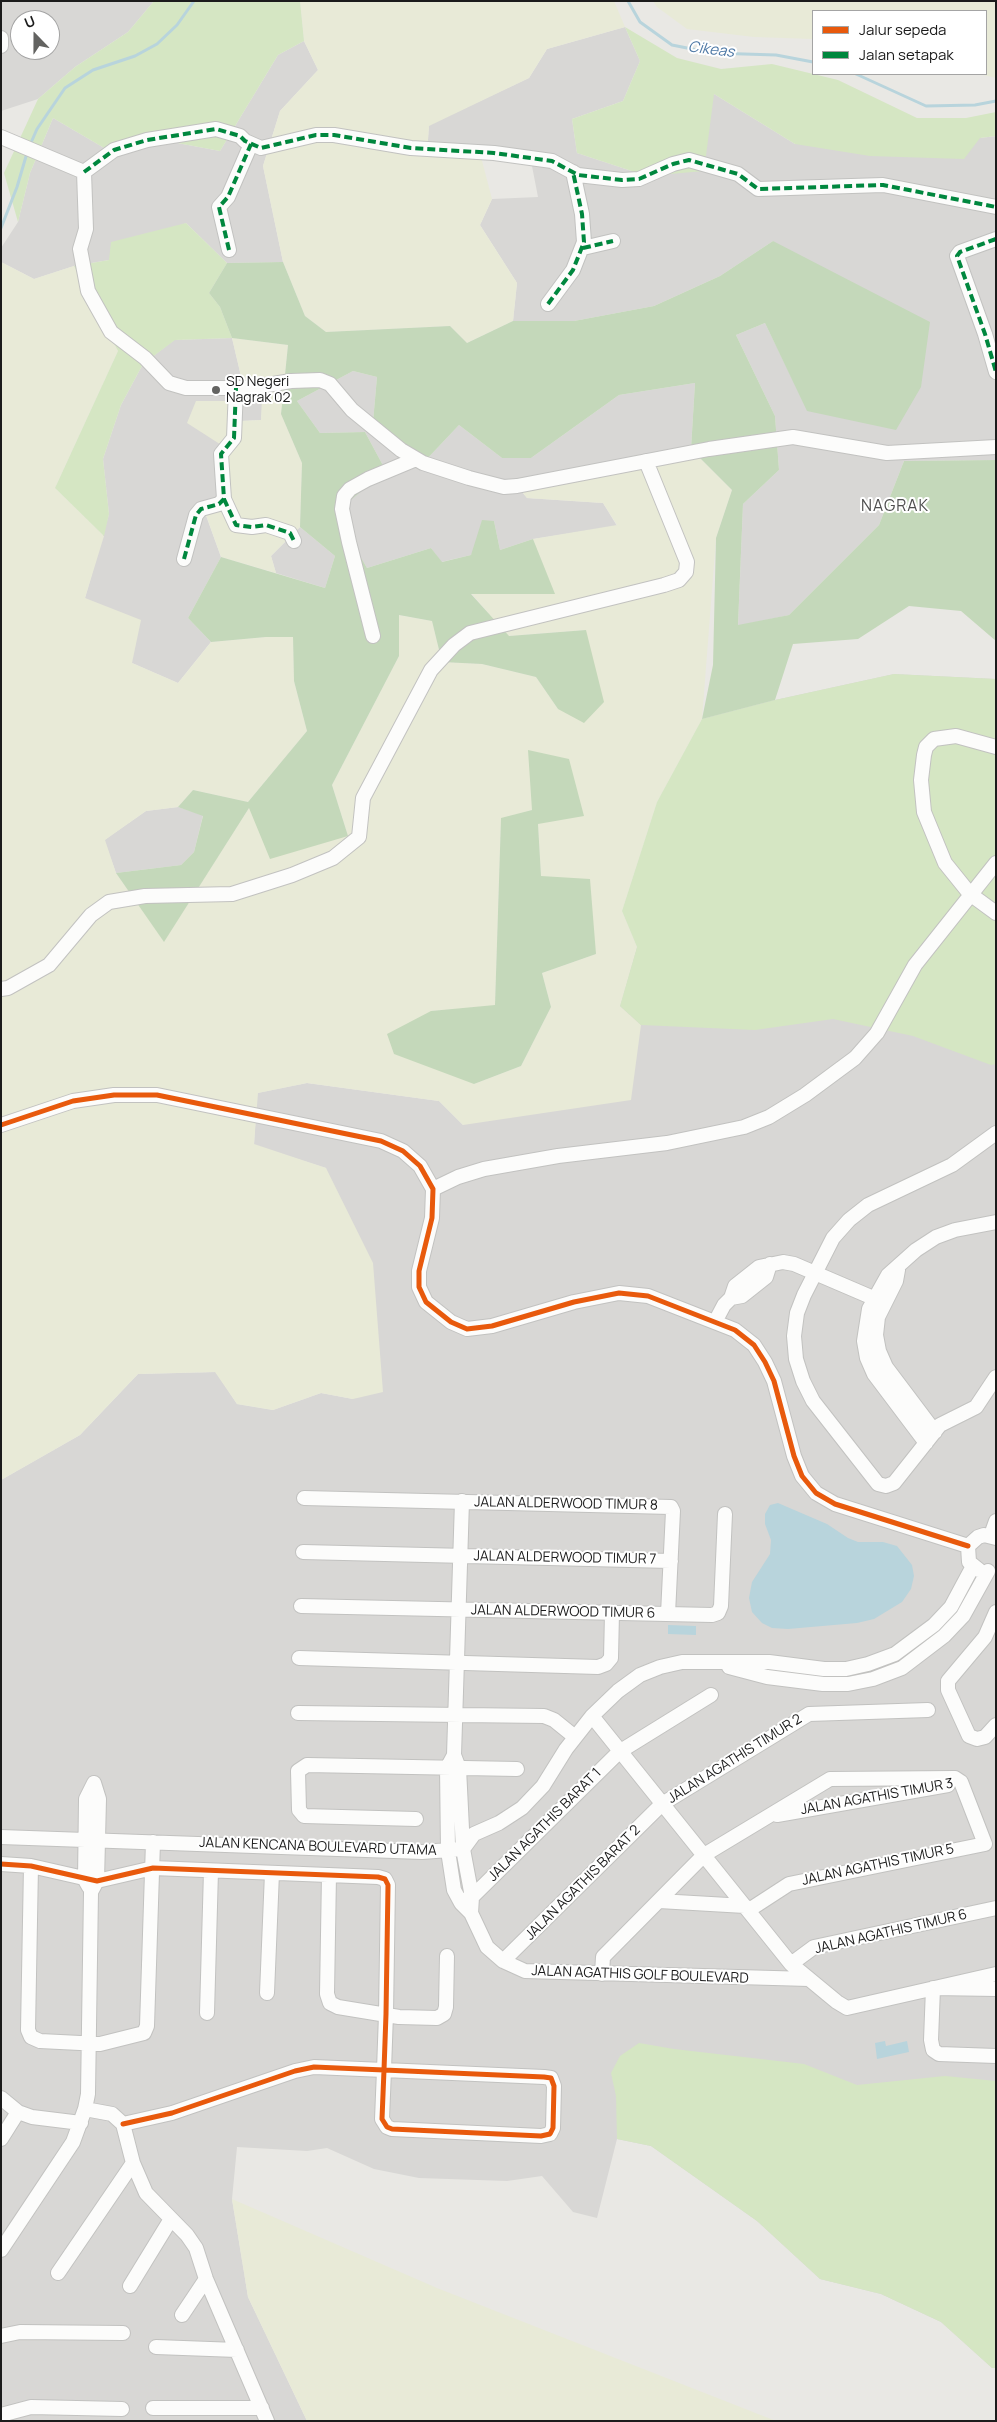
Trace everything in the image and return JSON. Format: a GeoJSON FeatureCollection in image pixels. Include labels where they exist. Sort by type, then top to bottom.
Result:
{"type":"FeatureCollection","features":[{"type":"Feature","properties":{"kind":"street"},"geometry":{"type":"LineString","coordinates":[[1,38],[1,46]]}},
{"type":"Feature","properties":{"kind":"street"},"geometry":{"type":"LineString","coordinates":[[84,172],[114,150],[147,140],[216,129],[240,136],[251,144],[263,149],[316,135],[334,135],[411,148],[494,154],[552,161],[573,172],[587,176],[631,180],[688,160],[738,174],[758,189],[883,185],[996,207]]}},
{"type":"Feature","properties":{"kind":"street"},"geometry":{"type":"LineString","coordinates":[[1,137],[84,172]]}},
{"type":"Feature","properties":{"kind":"street"},"geometry":{"type":"LineString","coordinates":[[229,250],[219,215],[220,207],[228,197],[251,144]]}},
{"type":"Feature","properties":{"kind":"street"},"geometry":{"type":"LineString","coordinates":[[84,172],[86,229],[80,249],[88,291],[112,332],[145,358],[169,383],[186,388],[236,388],[291,381],[320,380],[330,384],[368,423],[416,459],[468,478],[504,486],[517,486],[758,441],[793,437],[887,453],[996,447]]}},
{"type":"Feature","properties":{"kind":"street"},"geometry":{"type":"LineString","coordinates":[[548,304],[574,270],[582,248],[584,232],[573,172]]}},
{"type":"Feature","properties":{"kind":"street"},"geometry":{"type":"LineString","coordinates":[[996,239],[960,252],[957,256],[957,261],[985,334],[996,372]]}},
{"type":"Feature","properties":{"kind":"street"},"geometry":{"type":"LineString","coordinates":[[582,248],[613,241]]}},
{"type":"Feature","properties":{"kind":"street"},"geometry":{"type":"LineString","coordinates":[[236,388],[233,440],[221,454],[224,499],[236,525],[252,527],[266,525],[277,530],[290,532],[294,541]]}},
{"type":"Feature","properties":{"kind":"street"},"geometry":{"type":"LineString","coordinates":[[373,636],[342,509],[344,496],[350,488],[416,459]]}},
{"type":"Feature","properties":{"kind":"street"},"geometry":{"type":"LineString","coordinates":[[1,989],[8,988],[49,966],[91,915],[109,902],[145,896],[232,894],[292,875],[333,858],[358,837],[363,798],[432,670],[454,645],[470,633],[678,580],[686,572],[687,562],[646,461]]}},
{"type":"Feature","properties":{"kind":"street"},"geometry":{"type":"LineString","coordinates":[[184,559],[196,514],[202,509],[222,502],[224,499]]}},
{"type":"Feature","properties":{"kind":"street"},"geometry":{"type":"LineString","coordinates":[[996,747],[956,736],[938,738],[930,742],[926,747],[922,762],[922,798],[933,836],[945,863],[970,894],[996,912]]}},
{"type":"Feature","properties":{"kind":"street"},"geometry":{"type":"LineString","coordinates":[[433,1189],[458,1177],[484,1169],[558,1156],[667,1143],[744,1127],[769,1117],[804,1095],[854,1058],[872,1039],[915,965],[996,863]]}},
{"type":"Feature","properties":{"kind":"street"},"geometry":{"type":"LineString","coordinates":[[1,1125],[73,1101],[114,1095],[157,1095],[381,1141],[403,1151],[420,1166],[433,1189],[432,1218],[419,1270],[419,1287],[426,1302],[451,1322],[467,1329],[492,1326],[574,1302],[619,1293],[648,1296],[735,1330],[754,1345],[765,1362],[774,1381],[794,1456],[802,1476],[816,1493],[835,1504],[968,1546]]}},
{"type":"Feature","properties":{"kind":"street"},"geometry":{"type":"LineString","coordinates":[[996,1134],[952,1165],[868,1205],[855,1215],[833,1238],[815,1273],[797,1313],[794,1336],[796,1359],[803,1381],[813,1401],[878,1484],[886,1486],[894,1483],[940,1425],[976,1407],[996,1377]]}},
{"type":"Feature","properties":{"kind":"street"},"geometry":{"type":"LineString","coordinates":[[930,1437],[886,1367],[879,1351],[876,1335],[880,1301],[888,1275],[916,1250],[936,1238],[955,1230],[996,1222]]}},
{"type":"Feature","properties":{"kind":"street"},"geometry":{"type":"LineString","coordinates":[[715,1322],[724,1305],[731,1298],[735,1286],[759,1266],[783,1262],[794,1264],[880,1301]]}},
{"type":"Feature","properties":{"kind":"street","name":"JALAN ALDERWOOD TIMUR 8"},"geometry":{"type":"LineString","coordinates":[[304,1498],[670,1507],[673,1511],[671,1561]]}},
{"type":"Feature","properties":{"kind":"street"},"geometry":{"type":"LineString","coordinates":[[462,1501],[455,1714],[448,1851],[454,1890],[468,1904]]}},
{"type":"Feature","properties":{"kind":"street","name":"JALAN ALDERWOOD TIMUR 6"},"geometry":{"type":"LineString","coordinates":[[301,1606],[712,1615],[718,1613],[721,1606],[725,1514]]}},
{"type":"Feature","properties":{"kind":"street"},"geometry":{"type":"LineString","coordinates":[[992,1570],[982,1571],[972,1566],[967,1557],[968,1546],[978,1537],[993,1536],[996,1521]]}},
{"type":"Feature","properties":{"kind":"street","name":"JALAN ALDERWOOD TIMUR 7"},"geometry":{"type":"LineString","coordinates":[[303,1552],[671,1561]]}},
{"type":"Feature","properties":{"kind":"street"},"geometry":{"type":"LineString","coordinates":[[668,1614],[671,1561]]}},
{"type":"Feature","properties":{"kind":"street"},"geometry":{"type":"LineString","coordinates":[[463,1849],[474,1834],[499,1824],[522,1808],[543,1786],[592,1716],[618,1691],[640,1675],[660,1666],[682,1662],[769,1662],[846,1669],[868,1664],[895,1654],[934,1625],[951,1607],[972,1566]]}},
{"type":"Feature","properties":{"kind":"street"},"geometry":{"type":"LineString","coordinates":[[706,1661],[767,1677],[823,1684],[848,1684],[873,1679],[902,1668],[944,1636],[963,1616],[992,1570]]}},
{"type":"Feature","properties":{"kind":"street"},"geometry":{"type":"LineString","coordinates":[[996,1612],[985,1637],[948,1681],[948,1690],[969,1736],[977,1739],[985,1737],[996,1724]]}},
{"type":"Feature","properties":{"kind":"street"},"geometry":{"type":"LineString","coordinates":[[299,1658],[598,1667],[606,1664],[611,1658],[612,1613]]}},
{"type":"Feature","properties":{"kind":"street","name":"JALAN AGATHIS BARAT 1"},"geometry":{"type":"LineString","coordinates":[[468,1904],[619,1752],[711,1696]]}},
{"type":"Feature","properties":{"kind":"street","name":"JALAN AGATHIS TIMUR 2"},"geometry":{"type":"LineString","coordinates":[[662,1804],[810,1714],[928,1710]]}},
{"type":"Feature","properties":{"kind":"street"},"geometry":{"type":"LineString","coordinates":[[298,1712],[544,1716],[554,1720],[575,1738]]}},
{"type":"Feature","properties":{"kind":"street"},"geometry":{"type":"LineString","coordinates":[[592,1716],[791,1964],[837,2002],[847,2008],[996,1974]]}},
{"type":"Feature","properties":{"kind":"street"},"geometry":{"type":"LineString","coordinates":[[453,1764],[468,1904]]}},
{"type":"Feature","properties":{"kind":"street"},"geometry":{"type":"LineString","coordinates":[[416,1819],[304,1816],[299,1810],[298,1771],[307,1765],[453,1764],[517,1769]]}},
{"type":"Feature","properties":{"kind":"street","name":"JALAN AGATHIS TIMUR 3"},"geometry":{"type":"LineString","coordinates":[[602,1974],[604,1957],[704,1855],[830,1779],[955,1778],[961,1782]]}},
{"type":"Feature","properties":{"kind":"street","name":"JALAN AGATHIS TIMUR 3"},"geometry":{"type":"LineString","coordinates":[[769,1816],[961,1782]]}},
{"type":"Feature","properties":{"kind":"street","name":"JALAN AGATHIS TIMUR 5"},"geometry":{"type":"LineString","coordinates":[[747,1908],[789,1884],[985,1844],[961,1782]]}},
{"type":"Feature","properties":{"kind":"street","name":"JALAN AGATHIS BARAT 2"},"geometry":{"type":"LineString","coordinates":[[503,1961],[662,1804]]}},
{"type":"Feature","properties":{"kind":"street","name":"JALAN KENCANA BOULEVARD UTAMA"},"geometry":{"type":"LineString","coordinates":[[1,1837],[422,1852],[463,1849]]}},
{"type":"Feature","properties":{"kind":"street"},"geometry":{"type":"LineString","coordinates":[[1,2250],[73,2142],[85,2109],[92,1840]]}},
{"type":"Feature","properties":{"kind":"street"},"geometry":{"type":"LineString","coordinates":[[31,1866],[28,2030],[32,2038],[40,2041],[100,2044],[144,2033],[148,2026],[153,1842]]}},
{"type":"Feature","properties":{"kind":"street"},"geometry":{"type":"LineString","coordinates":[[1,1864],[31,1866],[91,1884],[153,1868],[378,1876],[385,1879],[388,1885],[386,2014],[384,2070],[382,2119],[386,2127],[392,2130],[541,2136],[550,2134],[553,2128],[554,2086],[551,2078],[384,2070],[314,2068],[295,2071],[180,2111],[123,2124]]}},
{"type":"Feature","properties":{"kind":"street"},"geometry":{"type":"LineString","coordinates":[[207,2013],[211,1871]]}},
{"type":"Feature","properties":{"kind":"street"},"geometry":{"type":"LineString","coordinates":[[267,1994],[272,1873]]}},
{"type":"Feature","properties":{"kind":"street"},"geometry":{"type":"LineString","coordinates":[[329,1875],[327,1994],[330,2003],[338,2007],[399,2017],[437,2018],[444,2014],[446,2007],[447,1956]]}},
{"type":"Feature","properties":{"kind":"street"},"geometry":{"type":"LineString","coordinates":[[659,1901],[747,1908]]}},
{"type":"Feature","properties":{"kind":"street","name":"JALAN AGATHIS GOLF BOULEVARD"},"geometry":{"type":"LineString","coordinates":[[468,1904],[487,1947],[503,1961],[525,1971],[809,1979]]}},
{"type":"Feature","properties":{"kind":"street","name":"JALAN AGATHIS TIMUR 6"},"geometry":{"type":"LineString","coordinates":[[791,1964],[814,1947],[996,1908]]}},
{"type":"Feature","properties":{"kind":"street"},"geometry":{"type":"LineString","coordinates":[[932,1988],[996,1989]]}},
{"type":"Feature","properties":{"kind":"street"},"geometry":{"type":"LineString","coordinates":[[932,1988],[931,2040],[933,2050],[939,2054],[996,2056]]}},
{"type":"Feature","properties":{"kind":"street"},"geometry":{"type":"LineString","coordinates":[[1,2098],[18,2112],[32,2117],[81,2123]]}},
{"type":"Feature","properties":{"kind":"street"},"geometry":{"type":"LineString","coordinates":[[85,2109],[112,2114],[123,2124],[133,2163],[146,2193],[188,2235],[196,2248],[206,2279],[265,2415],[153,2408]]}},
{"type":"Feature","properties":{"kind":"street"},"geometry":{"type":"LineString","coordinates":[[1,2139],[18,2112]]}},
{"type":"Feature","properties":{"kind":"street"},"geometry":{"type":"LineString","coordinates":[[58,2273],[133,2163]]}},
{"type":"Feature","properties":{"kind":"street"},"geometry":{"type":"LineString","coordinates":[[130,2286],[171,2219]]}},
{"type":"Feature","properties":{"kind":"street"},"geometry":{"type":"LineString","coordinates":[[182,2315],[206,2279]]}},
{"type":"Feature","properties":{"kind":"street"},"geometry":{"type":"LineString","coordinates":[[1,2336],[20,2332],[123,2333]]}},
{"type":"Feature","properties":{"kind":"street"},"geometry":{"type":"LineString","coordinates":[[156,2347],[237,2350]]}},
{"type":"Feature","properties":{"kind":"street"},"geometry":{"type":"LineString","coordinates":[[1,2415],[31,2407],[122,2409]]}},
{"type":"Feature","properties":{"kind":"shaded area"},"geometry":{"type":"Polygon","coordinates":[[[1,1],[154,1],[128,32],[75,67],[38,99],[1,111],[1,1]]]}},
{"type":"Feature","properties":{"kind":"shaded area"},"geometry":{"type":"Polygon","coordinates":[[[625,27],[640,61],[623,101],[572,119],[577,153],[647,176],[714,94],[795,144],[996,136],[996,460],[904,461],[879,525],[789,615],[738,626],[743,504],[779,470],[775,416],[736,335],[765,323],[808,411],[773,241],[720,276],[654,306],[574,321],[513,321],[517,283],[480,225],[492,199],[538,197],[531,161],[427,153],[429,125],[529,78],[547,49],[625,27]]]}},
{"type":"Feature","properties":{"kind":"shaded area"},"geometry":{"type":"Polygon","coordinates":[[[304,41],[318,70],[280,111],[263,166],[283,262],[227,263],[186,223],[109,260],[74,266],[34,279],[1,262],[1,248],[18,222],[30,173],[53,118],[111,152],[156,139],[220,151],[278,55],[304,41]]]}},
{"type":"Feature","properties":{"kind":"shaded area"},"geometry":{"type":"Polygon","coordinates":[[[232,338],[244,389],[263,397],[261,420],[241,421],[226,448],[229,505],[205,513],[221,557],[188,618],[211,642],[178,683],[132,663],[85,598],[109,514],[103,459],[121,405],[143,364],[174,340],[232,338]]]}},
{"type":"Feature","properties":{"kind":"shaded area"},"geometry":{"type":"Polygon","coordinates":[[[353,371],[377,377],[373,422],[425,461],[459,425],[502,458],[531,458],[619,395],[695,383],[691,449],[551,472],[516,484],[527,498],[603,503],[617,526],[533,539],[500,550],[494,521],[471,555],[441,562],[431,548],[367,568],[334,513],[386,471],[365,432],[320,433],[297,401],[353,371]]]}},
{"type":"Feature","properties":{"kind":"shaded area"},"geometry":{"type":"Polygon","coordinates":[[[300,527],[335,556],[325,588],[276,573],[271,556],[300,527]]]}},
{"type":"Feature","properties":{"kind":"shaded area"},"geometry":{"type":"Polygon","coordinates":[[[894,674],[996,679],[996,2368],[992,2368],[941,2322],[881,2294],[820,2279],[757,2221],[651,2146],[617,2139],[597,2218],[573,2212],[542,2176],[507,2181],[419,2178],[374,2169],[327,2148],[307,2151],[237,2147],[232,2199],[248,2297],[307,2421],[1,2421],[1,1480],[80,1435],[138,1374],[216,1372],[237,1404],[273,1410],[321,1393],[353,1399],[326,1168],[254,1145],[257,1093],[307,1083],[439,1101],[463,1125],[620,1006],[702,719],[775,700],[894,674]]]}},
{"type":"Feature","properties":{"kind":"shaded area"},"geometry":{"type":"Polygon","coordinates":[[[178,807],[203,815],[194,852],[181,865],[116,873],[104,840],[146,811],[178,807]]]}},
{"type":"Feature","properties":{"kind":"green space"},"geometry":{"type":"Polygon","coordinates":[[[154,1],[300,1],[304,41],[278,55],[220,151],[156,139],[111,152],[53,118],[30,173],[18,222],[4,173],[38,99],[75,67],[128,32],[154,1]]]}},
{"type":"Feature","properties":{"kind":"green space"},"geometry":{"type":"Polygon","coordinates":[[[300,1],[614,1],[625,27],[547,49],[529,78],[429,126],[427,153],[481,157],[492,199],[480,225],[517,283],[513,321],[467,343],[450,326],[326,332],[305,316],[283,262],[263,166],[280,111],[318,70],[304,41],[300,1]]]}},
{"type":"Feature","properties":{"kind":"green space"},"geometry":{"type":"Polygon","coordinates":[[[653,1],[996,1],[996,78],[983,75],[987,75],[987,10],[812,10],[812,39],[754,37],[687,29],[657,7],[653,1]]]}},
{"type":"Feature","properties":{"kind":"green space"},"geometry":{"type":"Polygon","coordinates":[[[625,27],[677,58],[721,69],[772,64],[838,80],[917,118],[966,118],[996,112],[996,136],[980,138],[964,159],[870,156],[795,144],[714,94],[704,171],[647,176],[577,153],[572,119],[623,101],[640,61],[625,27]]]}},
{"type":"Feature","properties":{"kind":"green space"},"geometry":{"type":"Polygon","coordinates":[[[186,223],[227,263],[209,293],[220,307],[232,338],[175,340],[143,364],[121,405],[103,459],[109,514],[104,536],[55,488],[118,351],[74,266],[109,260],[111,242],[186,223]]]}},
{"type":"Feature","properties":{"kind":"green space"},"geometry":{"type":"Polygon","coordinates":[[[773,241],[930,322],[921,387],[896,430],[807,411],[765,323],[736,335],[775,416],[779,470],[743,504],[738,625],[789,615],[879,525],[904,461],[996,460],[996,641],[961,611],[909,606],[858,639],[793,644],[775,700],[702,719],[713,665],[716,538],[732,490],[691,449],[695,383],[619,395],[531,458],[502,458],[459,425],[425,461],[373,422],[377,377],[353,371],[297,401],[320,433],[365,432],[386,471],[335,513],[367,568],[431,548],[442,562],[471,555],[482,520],[494,521],[500,550],[533,539],[555,594],[471,594],[509,636],[586,630],[604,702],[584,723],[558,709],[536,677],[482,664],[442,662],[432,621],[399,615],[399,656],[332,785],[348,836],[270,859],[249,808],[164,942],[116,873],[181,865],[194,852],[203,816],[178,807],[193,790],[248,802],[307,731],[294,681],[293,637],[266,637],[211,642],[188,618],[221,557],[325,588],[335,556],[300,527],[302,463],[281,414],[288,345],[232,338],[220,307],[209,293],[227,263],[283,262],[305,316],[326,332],[450,326],[467,343],[513,321],[574,321],[654,306],[720,276],[773,241]]]}},
{"type":"Feature","properties":{"kind":"green space"},"geometry":{"type":"Polygon","coordinates":[[[1,262],[34,279],[74,266],[118,351],[55,488],[104,536],[85,598],[141,620],[132,663],[178,683],[211,642],[266,637],[293,637],[294,681],[307,731],[248,802],[193,790],[178,807],[146,811],[105,840],[116,873],[164,941],[249,808],[348,836],[332,785],[399,656],[398,615],[432,621],[442,662],[482,664],[536,677],[558,709],[586,630],[508,636],[471,593],[554,594],[533,539],[617,525],[603,503],[527,498],[515,484],[551,472],[691,449],[732,490],[716,538],[702,719],[657,802],[622,911],[637,947],[620,1006],[641,1025],[631,1100],[463,1125],[439,1101],[307,1083],[258,1093],[254,1144],[326,1168],[373,1263],[383,1392],[353,1399],[321,1393],[273,1410],[237,1404],[215,1372],[138,1374],[80,1435],[1,1480],[1,262]],[[532,810],[501,819],[495,1006],[431,1011],[474,1084],[521,1066],[551,1007],[542,973],[596,954],[541,877],[538,824],[532,810]]]}},
{"type":"Feature","properties":{"kind":"green space"},"geometry":{"type":"Polygon","coordinates":[[[232,338],[288,345],[281,414],[302,463],[300,527],[271,556],[276,573],[221,557],[205,512],[229,505],[226,448],[187,423],[196,401],[231,401],[241,421],[261,420],[262,397],[244,389],[232,338]]]}},
{"type":"Feature","properties":{"kind":"green space"},"geometry":{"type":"Polygon","coordinates":[[[894,674],[996,679],[996,1064],[991,1065],[913,1036],[833,1019],[755,1030],[641,1025],[620,1006],[637,947],[622,911],[657,802],[702,719],[775,700],[894,674]]]}},
{"type":"Feature","properties":{"kind":"green space"},"geometry":{"type":"Polygon","coordinates":[[[528,750],[569,759],[584,816],[538,824],[541,876],[590,879],[596,954],[542,973],[551,1007],[521,1066],[474,1084],[394,1054],[387,1034],[431,1011],[495,1005],[501,818],[532,810],[528,750]]]}},
{"type":"Feature","properties":{"kind":"green space"},"geometry":{"type":"Polygon","coordinates":[[[639,2043],[674,2049],[804,2064],[857,2085],[945,2076],[996,2081],[996,2368],[992,2368],[941,2322],[881,2294],[820,2279],[757,2221],[651,2146],[617,2139],[616,2096],[611,2073],[620,2056],[639,2043]]]}},
{"type":"Feature","properties":{"kind":"green space"},"geometry":{"type":"Polygon","coordinates":[[[232,2199],[437,2288],[776,2421],[307,2421],[248,2297],[232,2199]]]}},
{"type":"Feature","properties":{"kind":"water"},"geometry":{"type":"Polygon","coordinates":[[[778,1503],[827,1524],[848,1538],[858,1542],[883,1542],[897,1546],[912,1565],[914,1576],[911,1589],[902,1602],[874,1619],[857,1623],[788,1629],[772,1628],[762,1623],[752,1612],[749,1598],[752,1582],[770,1554],[771,1540],[765,1524],[765,1514],[770,1505],[778,1503]]]}},
{"type":"Feature","properties":{"kind":"water"},"geometry":{"type":"Polygon","coordinates":[[[668,1625],[696,1626],[696,1635],[668,1634],[668,1625]]]}},
{"type":"Feature","properties":{"kind":"water"},"geometry":{"type":"Polygon","coordinates":[[[885,2041],[886,2046],[907,2041],[909,2052],[877,2059],[875,2043],[885,2041]]]}},
{"type":"Feature","properties":{"kind":"waterway"},"geometry":{"type":"LineString","coordinates":[[30,145],[37,129],[65,88],[93,70],[135,56],[157,44],[177,25],[194,1]]}},
{"type":"Feature","properties":{"kind":"waterway","name":"Cikeas"},"geometry":{"type":"LineString","coordinates":[[628,1],[640,22],[672,45],[712,53],[776,55],[812,62]]}},
{"type":"Feature","properties":{"kind":"waterway","name":"Cikeas"},"geometry":{"type":"LineString","coordinates":[[858,75],[926,106],[975,105],[996,101]]}},
{"type":"Feature","properties":{"kind":"waterway"},"geometry":{"type":"LineString","coordinates":[[1,228],[17,187],[27,153]]}},
{"type":"Feature","properties":{"kind":"marked path"},"geometry":{"type":"LineString","coordinates":[[84,172],[114,150],[147,140],[216,129],[240,136],[245,141],[261,148],[316,135],[334,135],[411,148],[494,153],[552,161],[578,175],[622,180],[639,179],[673,164],[689,160],[738,174],[758,189],[883,185],[996,207]]}},
{"type":"Feature","properties":{"kind":"marked path"},"geometry":{"type":"LineString","coordinates":[[229,250],[219,207],[228,197],[251,144]]}},
{"type":"Feature","properties":{"kind":"marked path"},"geometry":{"type":"LineString","coordinates":[[548,304],[573,270],[584,242],[582,214],[573,172]]}},
{"type":"Feature","properties":{"kind":"marked path"},"geometry":{"type":"LineString","coordinates":[[996,239],[960,252],[957,256],[985,334],[996,372]]}},
{"type":"Feature","properties":{"kind":"marked path"},"geometry":{"type":"LineString","coordinates":[[583,248],[613,241]]}},
{"type":"Feature","properties":{"kind":"marked path"},"geometry":{"type":"LineString","coordinates":[[184,559],[196,515],[201,509],[219,504],[224,499],[221,454],[234,438],[236,388]]}},
{"type":"Feature","properties":{"kind":"marked path"},"geometry":{"type":"LineString","coordinates":[[224,499],[236,525],[252,527],[266,525],[290,533],[294,541]]}},
{"type":"Feature","properties":{"kind":"cycle path"},"geometry":{"type":"LineString","coordinates":[[1,1125],[73,1101],[114,1095],[157,1095],[381,1141],[403,1151],[420,1166],[433,1189],[432,1218],[419,1271],[419,1287],[426,1302],[451,1322],[467,1329],[492,1326],[574,1302],[619,1293],[648,1296],[735,1330],[754,1345],[765,1362],[774,1381],[794,1456],[802,1476],[816,1493],[835,1504],[968,1546]]}},
{"type":"Feature","properties":{"kind":"cycle path"},"geometry":{"type":"LineString","coordinates":[[1,1864],[31,1866],[97,1881],[153,1868],[378,1877],[385,1879],[388,1885],[386,2014],[384,2070],[382,2119],[387,2127],[392,2129],[541,2136],[550,2134],[553,2128],[554,2086],[551,2078],[544,2077],[384,2070],[314,2067],[295,2071],[172,2113],[123,2124]]}},
{"type":"Feature","properties":{"kind":"place","name":"SD Negeri Nagrak 02"},"geometry":{"type":"Point","coordinates":[216,390]}},
{"type":"Feature","properties":{"kind":"district","name":"NAGRAK"},"geometry":{"type":"Point","coordinates":[895,507]}}]}
